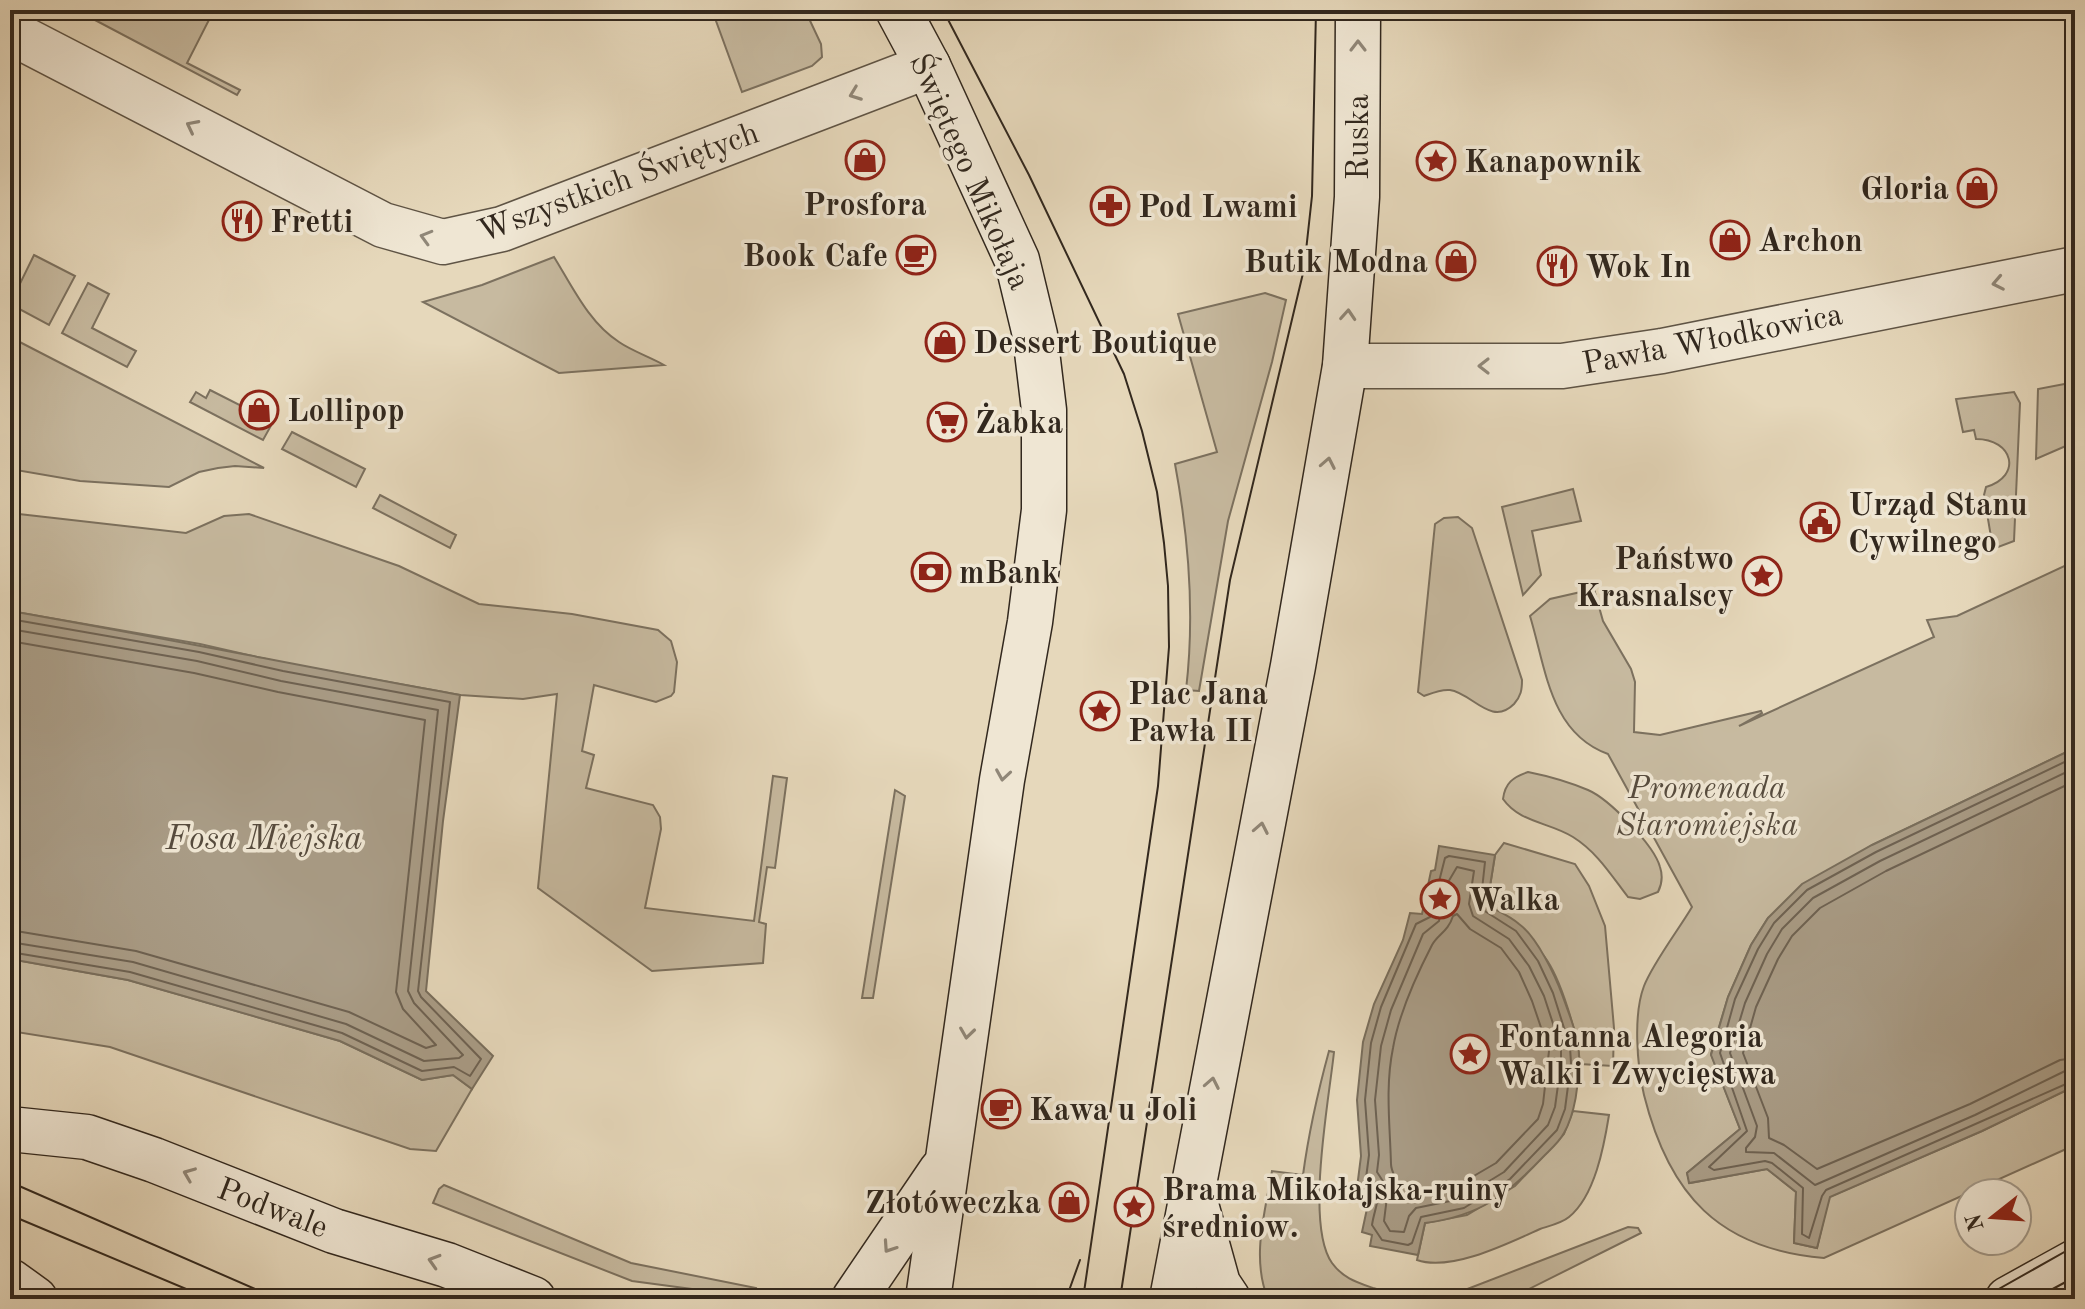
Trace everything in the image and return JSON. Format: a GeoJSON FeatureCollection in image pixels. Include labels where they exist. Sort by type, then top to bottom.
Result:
{"type":"FeatureCollection","features":[{"type":"Feature","properties":{"kind":"main road","name":"Świętego Mikołaja"},"geometry":{"type":"LineString","coordinates":[[898,10],[928,66],[1017,260],[1035,335],[1044,410],[1044,510],[1030,622],[1002,780],[949,1160]]}},
{"type":"Feature","properties":{"kind":"main road","name":"Ruska"},"geometry":{"type":"LineString","coordinates":[[1345,366],[1357,197],[1358,10]]}},
{"type":"Feature","properties":{"kind":"main road","name":"Wszystkich Świętych"},"geometry":{"type":"LineString","coordinates":[[10,32],[383,225],[443,242],[502,229],[928,66]]}},
{"type":"Feature","properties":{"kind":"main road","name":"Pawła Włodkowica"},"geometry":{"type":"LineString","coordinates":[[1345,366],[1562,366],[1662,351],[2075,269]]}},
{"type":"Feature","properties":{"kind":"main road"},"geometry":{"type":"LineString","coordinates":[[1172,1299],[1293,666],[1345,366]]}},
{"type":"Feature","properties":{"kind":"main road","name":"Podwale"},"geometry":{"type":"LineString","coordinates":[[10,1129],[87,1137],[334,1231],[447,1265],[533,1299]]}},
{"type":"Feature","properties":{"kind":"main road"},"geometry":{"type":"LineString","coordinates":[[854,1299],[949,1160]]}},
{"type":"Feature","properties":{"kind":"main road"},"geometry":{"type":"LineString","coordinates":[[928,1299],[949,1160]]}},
{"type":"Feature","properties":{"kind":"main road"},"geometry":{"type":"LineString","coordinates":[[1191,1187],[1218,1284],[1228,1299]]}},
{"type":"Feature","properties":{"kind":"main road"},"geometry":{"type":"LineString","coordinates":[[2008,1299],[2075,1262]]}},
{"type":"Feature","properties":{"kind":"main road"},"geometry":{"type":"LineString","coordinates":[[10,1281],[35,1299]]}},
{"type":"Feature","properties":{"kind":"green space"},"geometry":{"type":"Polygon","coordinates":[[[76,10],[214,10],[187,63],[240,90],[237,95],[76,10]]]}},
{"type":"Feature","properties":{"kind":"green space"},"geometry":{"type":"Polygon","coordinates":[[[712,10],[805,10],[821,44],[822,57],[812,66],[742,92],[712,10]]]}},
{"type":"Feature","properties":{"kind":"green space"},"geometry":{"type":"Polygon","coordinates":[[[34,255],[75,276],[49,325],[10,304],[34,255]]]}},
{"type":"Feature","properties":{"kind":"green space"},"geometry":{"type":"Polygon","coordinates":[[[554,257],[582,303],[608,334],[664,365],[559,373],[423,302],[482,285],[554,257]]]}},
{"type":"Feature","properties":{"kind":"green space"},"geometry":{"type":"Polygon","coordinates":[[[88,283],[109,294],[92,328],[136,351],[127,367],[62,333],[88,283]]]}},
{"type":"Feature","properties":{"kind":"green space"},"geometry":{"type":"Polygon","coordinates":[[[1265,293],[1286,300],[1228,521],[1199,691],[1186,690],[1190,633],[1189,577],[1175,464],[1217,452],[1178,314],[1265,293]]]}},
{"type":"Feature","properties":{"kind":"green space"},"geometry":{"type":"Polygon","coordinates":[[[10,337],[264,468],[218,468],[199,472],[169,487],[80,481],[10,469],[10,337]]]}},
{"type":"Feature","properties":{"kind":"green space"},"geometry":{"type":"Polygon","coordinates":[[[2075,382],[2075,442],[2036,459],[2038,389],[2075,382]]]}},
{"type":"Feature","properties":{"kind":"green space"},"geometry":{"type":"Polygon","coordinates":[[[210,390],[273,422],[263,440],[190,402],[196,392],[206,398],[210,390]]]}},
{"type":"Feature","properties":{"kind":"green space"},"geometry":{"type":"Polygon","coordinates":[[[2014,392],[2020,403],[2014,541],[1993,549],[1984,495],[1986,487],[2005,475],[2009,459],[1998,445],[1976,439],[1974,430],[1963,432],[1956,399],[2014,392]]]}},
{"type":"Feature","properties":{"kind":"green space"},"geometry":{"type":"Polygon","coordinates":[[[292,432],[365,469],[356,487],[282,449],[292,432]]]}},
{"type":"Feature","properties":{"kind":"green space"},"geometry":{"type":"Polygon","coordinates":[[[1573,489],[1581,521],[1532,531],[1541,575],[1523,595],[1502,507],[1573,489]]]}},
{"type":"Feature","properties":{"kind":"green space"},"geometry":{"type":"Polygon","coordinates":[[[380,495],[456,535],[450,548],[373,508],[380,495]]]}},
{"type":"Feature","properties":{"kind":"green space"},"geometry":{"type":"Polygon","coordinates":[[[10,513],[186,533],[224,516],[249,514],[399,566],[479,604],[572,614],[658,630],[671,641],[677,662],[674,692],[656,702],[594,685],[582,751],[594,755],[586,788],[653,805],[660,817],[661,829],[645,908],[754,921],[773,776],[787,778],[775,868],[767,867],[759,922],[766,924],[763,963],[652,971],[538,888],[557,694],[523,699],[460,695],[284,663],[200,644],[10,611],[10,513]]]}},
{"type":"Feature","properties":{"kind":"green space"},"geometry":{"type":"Polygon","coordinates":[[[1458,517],[1472,528],[1522,680],[1518,698],[1506,710],[1489,710],[1450,690],[1424,696],[1418,692],[1435,524],[1444,518],[1458,517]]]}},
{"type":"Feature","properties":{"kind":"green space","name":"Promenada Staromiejska"},"geometry":{"type":"Polygon","coordinates":[[[2075,561],[2075,748],[1872,845],[1768,918],[1751,945],[1728,997],[1711,1054],[1740,1129],[1687,1173],[1690,1183],[1767,1169],[1796,1192],[1794,1243],[1817,1248],[1829,1197],[1982,1131],[2075,1086],[2075,1145],[2004,1177],[1953,1177],[1953,1200],[1824,1258],[1787,1253],[1755,1243],[1727,1229],[1704,1211],[1684,1188],[1655,1130],[1640,1069],[1638,1011],[1653,967],[1692,907],[1608,754],[1589,744],[1562,715],[1546,677],[1530,616],[1550,599],[1594,589],[1603,621],[1631,669],[1635,682],[1634,732],[1660,735],[1761,711],[1739,726],[1934,637],[1927,620],[1957,616],[2075,561]]]}},
{"type":"Feature","properties":{"kind":"green space"},"geometry":{"type":"Polygon","coordinates":[[[1528,772],[1588,790],[1618,813],[1640,835],[1656,858],[1662,877],[1658,892],[1640,899],[1628,897],[1582,843],[1564,832],[1526,818],[1510,807],[1503,799],[1508,785],[1528,772]]]}},
{"type":"Feature","properties":{"kind":"green space"},"geometry":{"type":"Polygon","coordinates":[[[895,790],[905,796],[873,998],[862,998],[895,790]]]}},
{"type":"Feature","properties":{"kind":"green space"},"geometry":{"type":"Polygon","coordinates":[[[1504,843],[1575,864],[1589,886],[1605,926],[1614,1028],[1613,1066],[1580,1064],[1568,1008],[1550,966],[1531,942],[1487,905],[1495,855],[1504,843]]]}},
{"type":"Feature","properties":{"kind":"green space"},"geometry":{"type":"Polygon","coordinates":[[[10,959],[128,980],[340,1041],[422,1080],[453,1075],[472,1089],[436,1151],[410,1149],[110,1047],[10,1031],[10,959]]]}},
{"type":"Feature","properties":{"kind":"green space"},"geometry":{"type":"Polygon","coordinates":[[[1329,1051],[1334,1052],[1321,1161],[1320,1221],[1324,1245],[1332,1263],[1350,1279],[1394,1293],[1446,1295],[1628,1227],[1638,1228],[1641,1233],[1521,1293],[1499,1299],[1268,1299],[1260,1268],[1260,1252],[1272,1171],[1303,1175],[1329,1051]]]}},
{"type":"Feature","properties":{"kind":"green space"},"geometry":{"type":"Polygon","coordinates":[[[1573,1111],[1609,1115],[1592,1184],[1586,1197],[1569,1217],[1463,1259],[1431,1263],[1417,1260],[1425,1223],[1467,1215],[1515,1186],[1564,1134],[1573,1111]]]}},
{"type":"Feature","properties":{"kind":"green space"},"geometry":{"type":"Polygon","coordinates":[[[444,1185],[631,1263],[756,1288],[754,1299],[734,1299],[692,1289],[632,1281],[433,1203],[444,1185]]]}},
{"type":"Feature","properties":{"kind":"water","name":"Fosa Miejska"},"geometry":{"type":"Polygon","coordinates":[[[10,611],[460,695],[443,821],[426,991],[493,1056],[472,1089],[453,1075],[422,1080],[340,1041],[128,980],[10,959],[10,611]]]}},
{"type":"Feature","properties":{"kind":"water"},"geometry":{"type":"Polygon","coordinates":[[[2075,748],[2075,1086],[1982,1131],[1830,1197],[1817,1248],[1794,1243],[1796,1192],[1767,1169],[1689,1183],[1687,1173],[1740,1129],[1711,1055],[1728,997],[1751,945],[1768,918],[1802,884],[1872,845],[2075,748]]]}},
{"type":"Feature","properties":{"kind":"water","name":"Fontanna Alegoria Walki i Zwycięstwa"},"geometry":{"type":"Polygon","coordinates":[[[1439,846],[1495,855],[1487,905],[1512,918],[1526,930],[1545,957],[1574,1028],[1579,1070],[1571,1117],[1558,1142],[1518,1182],[1491,1202],[1462,1215],[1425,1223],[1418,1255],[1370,1246],[1372,1235],[1362,1232],[1371,1190],[1357,1188],[1361,1156],[1357,1100],[1363,1042],[1374,1004],[1403,940],[1410,913],[1422,914],[1439,846]]]}},
{"type":"Feature","properties":{"kind":"tram line"},"geometry":{"type":"LineString","coordinates":[[943,10],[1029,175],[1124,374],[1157,492],[1164,543],[1169,647],[1158,786],[1083,1299]]}},
{"type":"Feature","properties":{"kind":"tram line"},"geometry":{"type":"LineString","coordinates":[[1120,1299],[1230,580],[1304,269],[1312,196],[1316,10]]}},
{"type":"Feature","properties":{"kind":"tram line"},"geometry":{"type":"LineString","coordinates":[[10,1182],[278,1299]]}},
{"type":"Feature","properties":{"kind":"tram line"},"geometry":{"type":"LineString","coordinates":[[10,1215],[210,1299]]}},
{"type":"Feature","properties":{"kind":"tram line"},"geometry":{"type":"LineString","coordinates":[[1981,1299],[2075,1246]]}},
{"type":"Feature","properties":{"kind":"tram line"},"geometry":{"type":"LineString","coordinates":[[1066,1299],[1080,1260]]}},
{"type":"Feature","properties":{"kind":"tram line"},"geometry":{"type":"LineString","coordinates":[[2034,1299],[2075,1277]]}},
{"type":"Feature","properties":{"kind":"place","name":"Prosfora"},"geometry":{"type":"Point","coordinates":[865,160]}},
{"type":"Feature","properties":{"kind":"place","name":"Kanapownik"},"geometry":{"type":"Point","coordinates":[1436,161]}},
{"type":"Feature","properties":{"kind":"place","name":"Gloria"},"geometry":{"type":"Point","coordinates":[1977,188]}},
{"type":"Feature","properties":{"kind":"place","name":"Pod Lwami"},"geometry":{"type":"Point","coordinates":[1110,206]}},
{"type":"Feature","properties":{"kind":"place","name":"Fretti"},"geometry":{"type":"Point","coordinates":[242,221]}},
{"type":"Feature","properties":{"kind":"place","name":"Archon"},"geometry":{"type":"Point","coordinates":[1730,240]}},
{"type":"Feature","properties":{"kind":"place","name":"Book Cafe"},"geometry":{"type":"Point","coordinates":[916,255]}},
{"type":"Feature","properties":{"kind":"place","name":"Butik Modna"},"geometry":{"type":"Point","coordinates":[1456,261]}},
{"type":"Feature","properties":{"kind":"place","name":"Wok In"},"geometry":{"type":"Point","coordinates":[1557,266]}},
{"type":"Feature","properties":{"kind":"place","name":"Dessert Boutique"},"geometry":{"type":"Point","coordinates":[945,342]}},
{"type":"Feature","properties":{"kind":"place","name":"Lollipop"},"geometry":{"type":"Point","coordinates":[259,410]}},
{"type":"Feature","properties":{"kind":"place","name":"Żabka"},"geometry":{"type":"Point","coordinates":[947,422]}},
{"type":"Feature","properties":{"kind":"place","name":"Urząd Stanu Cywilnego"},"geometry":{"type":"Point","coordinates":[1820,522]}},
{"type":"Feature","properties":{"kind":"place","name":"mBank"},"geometry":{"type":"Point","coordinates":[931,572]}},
{"type":"Feature","properties":{"kind":"place","name":"Państwo Krasnalscy"},"geometry":{"type":"Point","coordinates":[1762,576]}},
{"type":"Feature","properties":{"kind":"place","name":"Plac Jana Pawła II"},"geometry":{"type":"Point","coordinates":[1100,711]}},
{"type":"Feature","properties":{"kind":"place","name":"Walka"},"geometry":{"type":"Point","coordinates":[1440,899]}},
{"type":"Feature","properties":{"kind":"place","name":"Fontanna Alegoria Walki i Zwycięstwa"},"geometry":{"type":"Point","coordinates":[1470,1054]}},
{"type":"Feature","properties":{"kind":"place","name":"Kawa u Joli"},"geometry":{"type":"Point","coordinates":[1001,1109]}},
{"type":"Feature","properties":{"kind":"place","name":"Złotóweczka"},"geometry":{"type":"Point","coordinates":[1069,1202]}},
{"type":"Feature","properties":{"kind":"place","name":"Brama Mikołajska-ruiny średniow."},"geometry":{"type":"Point","coordinates":[1134,1207]}}]}
